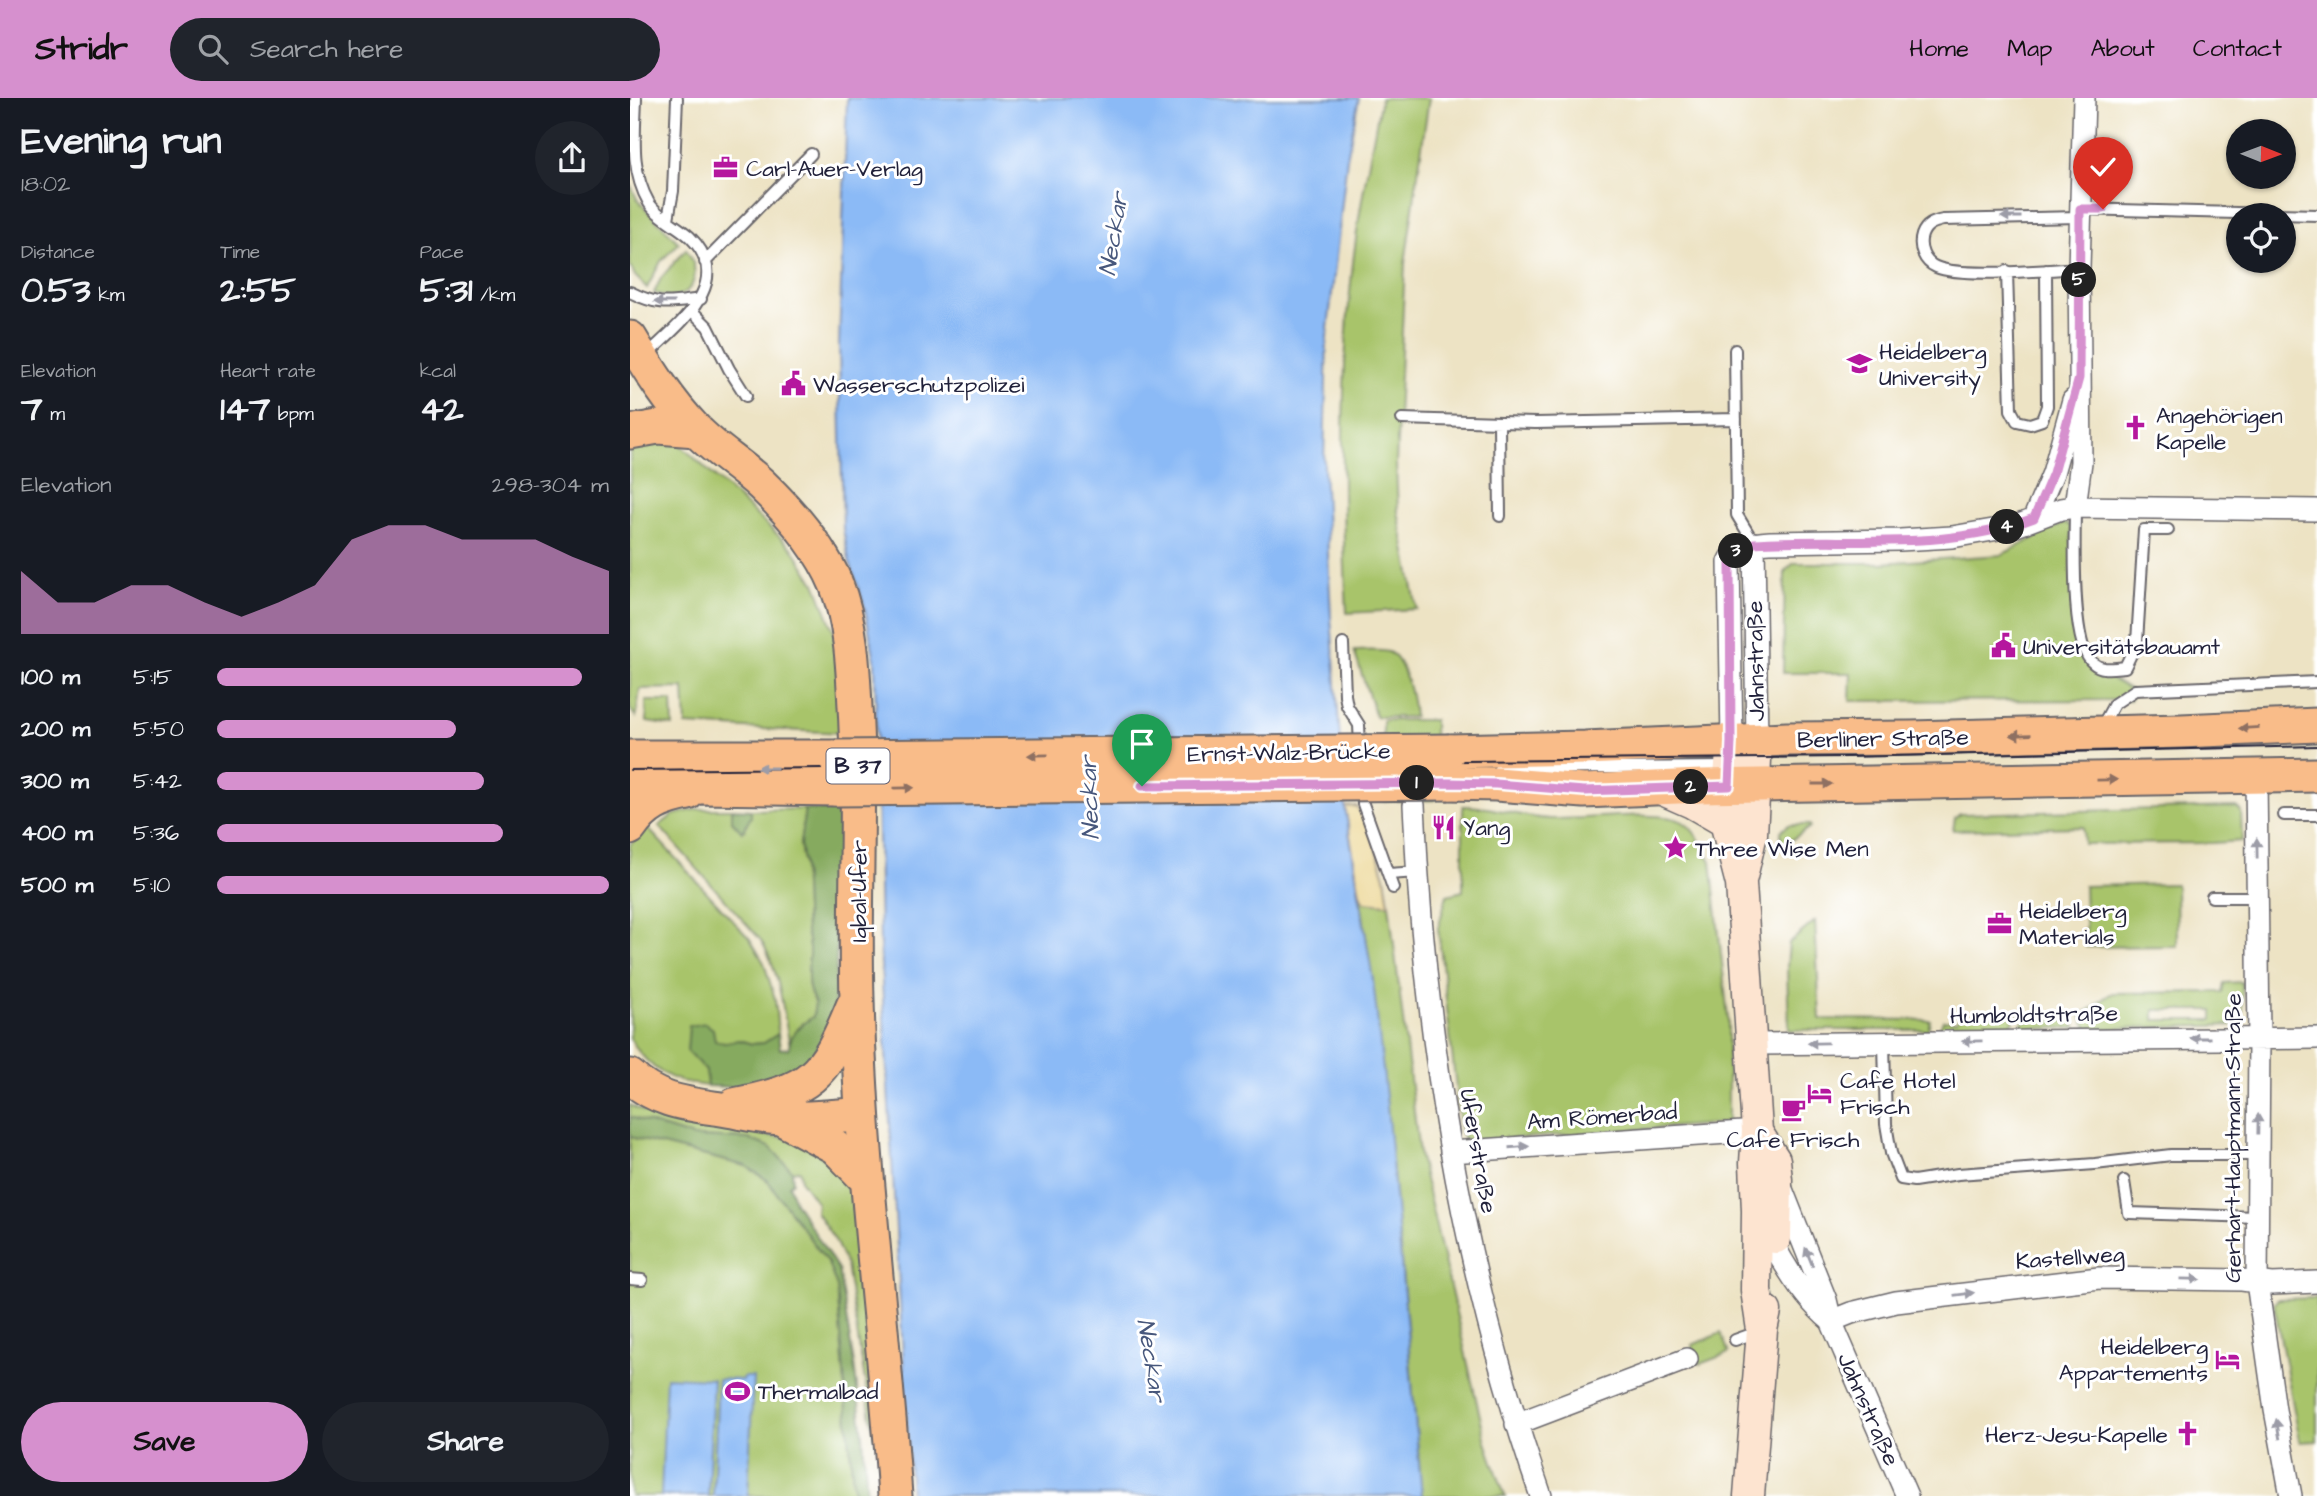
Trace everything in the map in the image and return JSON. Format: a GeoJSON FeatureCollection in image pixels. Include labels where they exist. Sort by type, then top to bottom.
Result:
{"type":"FeatureCollection","features":[{"type":"Feature","properties":{"kind":"main road","name":"Iqbal-Ufer"},"geometry":{"type":"LineString","coordinates":[[633,358],[696,430],[762,485],[814,544],[837,586],[846,621],[853,669],[858,743],[857,996],[861,1105],[895,1496]]}},
{"type":"Feature","properties":{"kind":"main road"},"geometry":{"type":"LineString","coordinates":[[630,432],[658,427],[696,430]]}},
{"type":"Feature","properties":{"kind":"main road","name":"Berliner Straße"},"geometry":{"type":"LineString","coordinates":[[1449,765],[1496,784],[1584,791],[1658,788],[1743,763],[2100,733],[2317,725]]}},
{"type":"Feature","properties":{"kind":"main road"},"geometry":{"type":"LineString","coordinates":[[630,736],[640,744],[678,762]]}},
{"type":"Feature","properties":{"kind":"main road","name":"Berliner Straße"},"geometry":{"type":"LineString","coordinates":[[1449,765],[1586,748],[1743,763],[2044,785],[2317,775]]}},
{"type":"Feature","properties":{"kind":"main road"},"geometry":{"type":"LineString","coordinates":[[630,757],[835,771]]}},
{"type":"Feature","properties":{"kind":"main road","name":"Ernst-Walz-Brücke"},"geometry":{"type":"LineString","coordinates":[[835,771],[1449,765]]}},
{"type":"Feature","properties":{"kind":"main road"},"geometry":{"type":"LineString","coordinates":[[630,786],[713,787],[787,782],[835,771]]}},
{"type":"Feature","properties":{"kind":"main road"},"geometry":{"type":"LineString","coordinates":[[630,828],[635,820],[661,799],[713,787]]}},
{"type":"Feature","properties":{"kind":"main road"},"geometry":{"type":"LineString","coordinates":[[785,1105],[828,1060],[857,996]]}},
{"type":"Feature","properties":{"kind":"main road"},"geometry":{"type":"LineString","coordinates":[[630,1076],[642,1087],[667,1099],[718,1109],[785,1105],[815,1089],[861,1105]]}},
{"type":"Feature","properties":{"kind":"main road"},"geometry":{"type":"LineString","coordinates":[[785,1105],[835,1147],[866,1179]]}},
{"type":"Feature","properties":{"kind":"street"},"geometry":{"type":"LineString","coordinates":[[2075,507],[2072,445],[2079,378],[2079,213],[2084,98]]}},
{"type":"Feature","properties":{"kind":"street"},"geometry":{"type":"LineString","coordinates":[[2034,518],[2053,473],[2072,445]]}},
{"type":"Feature","properties":{"kind":"street"},"geometry":{"type":"LineString","coordinates":[[1754,543],[1952,537],[2016,526],[2075,507],[2317,510]]}},
{"type":"Feature","properties":{"kind":"street","name":"Jahnstraße"},"geometry":{"type":"LineString","coordinates":[[1741,884],[1752,834],[1743,763],[1730,562],[1733,553],[1754,543]]}},
{"type":"Feature","properties":{"kind":"street","name":"Jahnstraße"},"geometry":{"type":"LineString","coordinates":[[1743,763],[1725,822],[1741,884],[1757,1131],[1757,1211],[1775,1249],[1816,1309],[1831,1321]]}},
{"type":"Feature","properties":{"kind":"street","name":"Gerhart-Hauptmann-Straße"},"geometry":{"type":"LineString","coordinates":[[2256,777],[2259,1039],[2257,1282],[2275,1410],[2291,1496]]}},
{"type":"Feature","properties":{"kind":"street"},"geometry":{"type":"LineString","coordinates":[[1658,788],[1725,822]]}},
{"type":"Feature","properties":{"kind":"street","name":"Uferstraße"},"geometry":{"type":"LineString","coordinates":[[1414,805],[1427,990],[1451,1152],[1488,1325],[1516,1424],[1541,1496]]}},
{"type":"Feature","properties":{"kind":"street","name":"Humboldtstraße"},"geometry":{"type":"LineString","coordinates":[[1752,1044],[2317,1038]]}},
{"type":"Feature","properties":{"kind":"street","name":"Jahnstraße"},"geometry":{"type":"LineString","coordinates":[[1757,1131],[1775,1160],[1775,1249]]}},
{"type":"Feature","properties":{"kind":"street","name":"Am Römerbad"},"geometry":{"type":"LineString","coordinates":[[1451,1152],[1757,1131]]}},
{"type":"Feature","properties":{"kind":"street","name":"Jahnstraße"},"geometry":{"type":"LineString","coordinates":[[1777,1180],[1826,1300],[1831,1321],[1907,1496]]}},
{"type":"Feature","properties":{"kind":"street"},"geometry":{"type":"LineString","coordinates":[[1749,1496],[1748,1335],[1756,1290],[1757,1211]]}},
{"type":"Feature","properties":{"kind":"street"},"geometry":{"type":"LineString","coordinates":[[1748,1335],[1775,1249]]}},
{"type":"Feature","properties":{"kind":"street","name":"Kastellweg"},"geometry":{"type":"LineString","coordinates":[[1831,1321],[1896,1302],[2099,1278],[2317,1283]]}},
{"type":"Feature","properties":{"kind":"street"},"geometry":{"type":"LineString","coordinates":[[1516,1424],[1687,1359]]}},
{"type":"Feature","properties":{"kind":"lane"},"geometry":{"type":"LineString","coordinates":[[633,358],[692,312],[701,299],[707,280],[705,262],[691,239],[650,204],[635,171],[636,98]]}},
{"type":"Feature","properties":{"kind":"lane"},"geometry":{"type":"LineString","coordinates":[[668,219],[673,191],[677,98]]}},
{"type":"Feature","properties":{"kind":"lane"},"geometry":{"type":"LineString","coordinates":[[705,262],[811,154]]}},
{"type":"Feature","properties":{"kind":"lane"},"geometry":{"type":"LineString","coordinates":[[2079,268],[1961,271],[1934,266],[1922,253],[1922,236],[1931,223],[1943,220],[2079,213],[2317,215]]}},
{"type":"Feature","properties":{"kind":"lane"},"geometry":{"type":"LineString","coordinates":[[2007,271],[2011,410],[2017,421],[2030,424],[2042,420],[2047,406],[2046,270]]}},
{"type":"Feature","properties":{"kind":"lane"},"geometry":{"type":"LineString","coordinates":[[630,292],[649,302],[662,304],[701,299]]}},
{"type":"Feature","properties":{"kind":"lane"},"geometry":{"type":"LineString","coordinates":[[692,312],[708,327],[746,396]]}},
{"type":"Feature","properties":{"kind":"lane"},"geometry":{"type":"LineString","coordinates":[[1735,350],[1737,514],[1754,543]]}},
{"type":"Feature","properties":{"kind":"lane"},"geometry":{"type":"LineString","coordinates":[[2044,494],[2043,473],[2055,431],[2079,378]]}},
{"type":"Feature","properties":{"kind":"lane"},"geometry":{"type":"LineString","coordinates":[[1402,419],[1499,423],[1736,419]]}},
{"type":"Feature","properties":{"kind":"lane"},"geometry":{"type":"LineString","coordinates":[[1499,423],[1500,516]]}},
{"type":"Feature","properties":{"kind":"lane"},"geometry":{"type":"LineString","coordinates":[[2075,507],[2077,604],[2081,645],[2093,664],[2106,669],[2125,667],[2137,642],[2144,530],[2168,530]]}},
{"type":"Feature","properties":{"kind":"lane"},"geometry":{"type":"LineString","coordinates":[[1343,644],[1345,695],[1347,706],[1359,725],[1361,764]]}},
{"type":"Feature","properties":{"kind":"lane"},"geometry":{"type":"LineString","coordinates":[[2100,733],[2115,704],[2135,690],[2317,682]]}},
{"type":"Feature","properties":{"kind":"lane"},"geometry":{"type":"LineString","coordinates":[[1489,769],[1743,763]]}},
{"type":"Feature","properties":{"kind":"lane"},"geometry":{"type":"LineString","coordinates":[[1361,778],[1363,804],[1393,888]]}},
{"type":"Feature","properties":{"kind":"lane"},"geometry":{"type":"LineString","coordinates":[[2284,815],[2317,814]]}},
{"type":"Feature","properties":{"kind":"lane"},"geometry":{"type":"LineString","coordinates":[[1389,874],[1417,872]]}},
{"type":"Feature","properties":{"kind":"lane"},"geometry":{"type":"LineString","coordinates":[[2213,897],[2257,897]]}},
{"type":"Feature","properties":{"kind":"lane"},"geometry":{"type":"LineString","coordinates":[[1884,1042],[1886,1124],[1891,1153],[1901,1179],[1914,1181],[1958,1174],[2095,1164],[2171,1154],[2258,1155]]}},
{"type":"Feature","properties":{"kind":"lane"},"geometry":{"type":"LineString","coordinates":[[2124,1181],[2129,1213],[2257,1217]]}},
{"type":"Feature","properties":{"kind":"green space"},"geometry":{"type":"Polygon","coordinates":[[[1381,98],[1429,98],[1405,263],[1396,464],[1398,512],[1417,609],[1347,613],[1343,442],[1345,357],[1358,228],[1381,98]]]}},
{"type":"Feature","properties":{"kind":"green space"},"geometry":{"type":"Polygon","coordinates":[[[630,184],[638,201],[679,243],[661,261],[647,288],[635,276],[630,265],[630,184]]]}},
{"type":"Feature","properties":{"kind":"green space"},"geometry":{"type":"Polygon","coordinates":[[[686,249],[695,271],[690,287],[674,297],[654,293],[661,278],[686,249]]]}},
{"type":"Feature","properties":{"kind":"green space"},"geometry":{"type":"Polygon","coordinates":[[[675,440],[793,549],[816,585],[834,632],[842,733],[686,725],[684,688],[640,689],[636,717],[630,709],[630,447],[675,440]]]}},
{"type":"Feature","properties":{"kind":"green space"},"geometry":{"type":"Polygon","coordinates":[[[2064,523],[2071,526],[2075,634],[2096,670],[2131,690],[2130,700],[1850,701],[1851,673],[1783,673],[1785,571],[1794,563],[1881,563],[2001,555],[2064,523]]]}},
{"type":"Feature","properties":{"kind":"green space"},"geometry":{"type":"Polygon","coordinates":[[[1354,651],[1388,652],[1394,656],[1407,681],[1414,717],[1376,717],[1354,651]]]}},
{"type":"Feature","properties":{"kind":"green space"},"geometry":{"type":"Polygon","coordinates":[[[646,701],[672,701],[673,726],[647,722],[646,701]]]}},
{"type":"Feature","properties":{"kind":"green space"},"geometry":{"type":"Polygon","coordinates":[[[1383,720],[1434,720],[1435,800],[1383,801],[1383,720]]]}},
{"type":"Feature","properties":{"kind":"green space"},"geometry":{"type":"Polygon","coordinates":[[[1463,806],[1542,818],[1658,816],[1673,818],[1691,829],[1711,861],[1728,1018],[1728,1123],[1466,1142],[1461,1133],[1438,928],[1447,895],[1463,891],[1463,806]]]}},
{"type":"Feature","properties":{"kind":"green space"},"geometry":{"type":"Polygon","coordinates":[[[2236,807],[2241,811],[2242,841],[2084,844],[2083,827],[1953,830],[1955,818],[1960,814],[2236,807]]]}},
{"type":"Feature","properties":{"kind":"green space"},"geometry":{"type":"Polygon","coordinates":[[[697,809],[732,809],[732,821],[745,830],[751,810],[805,809],[800,844],[809,951],[808,976],[815,1003],[813,1017],[802,1024],[789,1041],[776,976],[760,939],[659,826],[673,815],[697,809]]]}},
{"type":"Feature","properties":{"kind":"green space"},"geometry":{"type":"Polygon","coordinates":[[[732,809],[751,810],[751,817],[742,832],[732,821],[732,809]]]}},
{"type":"Feature","properties":{"kind":"green space"},"geometry":{"type":"Polygon","coordinates":[[[805,809],[842,811],[834,1020],[802,1072],[761,1085],[707,1086],[706,1071],[687,1051],[689,1026],[705,1023],[713,1029],[715,1041],[725,1043],[739,1040],[752,1044],[764,1043],[778,1034],[780,1049],[789,1048],[794,1034],[813,1017],[815,1003],[808,976],[809,951],[800,844],[805,809]]]}},
{"type":"Feature","properties":{"kind":"green space"},"geometry":{"type":"Polygon","coordinates":[[[645,825],[750,939],[764,963],[775,999],[778,1034],[764,1043],[715,1041],[700,1064],[706,1071],[707,1086],[662,1073],[645,1059],[630,1039],[630,845],[645,825]]]}},
{"type":"Feature","properties":{"kind":"green space"},"geometry":{"type":"Polygon","coordinates":[[[1789,825],[1810,827],[1781,847],[1781,831],[1789,825]]]}},
{"type":"Feature","properties":{"kind":"green space"},"geometry":{"type":"Polygon","coordinates":[[[2176,884],[2177,946],[2086,947],[2084,886],[2176,884]]]}},
{"type":"Feature","properties":{"kind":"green space"},"geometry":{"type":"Polygon","coordinates":[[[1360,893],[1365,902],[1389,904],[1419,1153],[1486,1442],[1505,1496],[1422,1496],[1388,1119],[1360,893]]]}},
{"type":"Feature","properties":{"kind":"green space"},"geometry":{"type":"Polygon","coordinates":[[[1815,921],[1820,1019],[1930,1020],[1928,1030],[1789,1030],[1789,943],[1815,921]]]}},
{"type":"Feature","properties":{"kind":"green space"},"geometry":{"type":"Polygon","coordinates":[[[2242,982],[2243,1020],[2240,1025],[2088,1029],[2080,1014],[2113,993],[2222,992],[2224,983],[2242,982]],[[2154,1010],[2154,1020],[2213,1020],[2213,1010],[2154,1010]]]}},
{"type":"Feature","properties":{"kind":"green space"},"geometry":{"type":"Polygon","coordinates":[[[1962,1015],[2018,1015],[2008,1029],[1939,1030],[1943,1020],[1956,1021],[1962,1015]]]}},
{"type":"Feature","properties":{"kind":"green space"},"geometry":{"type":"Polygon","coordinates":[[[2024,1020],[2074,1021],[2076,1028],[2019,1028],[2024,1020]]]}},
{"type":"Feature","properties":{"kind":"green space"},"geometry":{"type":"Polygon","coordinates":[[[630,1105],[659,1119],[807,1141],[850,1185],[878,1436],[874,1436],[846,1265],[835,1240],[816,1212],[817,1203],[801,1181],[800,1170],[792,1171],[770,1147],[748,1139],[693,1137],[630,1117],[630,1105]]]}},
{"type":"Feature","properties":{"kind":"green space"},"geometry":{"type":"Polygon","coordinates":[[[630,1117],[693,1137],[748,1139],[770,1147],[792,1171],[793,1182],[789,1185],[795,1202],[838,1269],[854,1364],[867,1496],[854,1496],[837,1287],[828,1263],[767,1180],[746,1166],[630,1137],[630,1117]]]}},
{"type":"Feature","properties":{"kind":"green space","name":"Thermalbad"},"geometry":{"type":"Polygon","coordinates":[[[630,1137],[746,1166],[767,1180],[828,1263],[837,1287],[854,1496],[630,1496],[630,1137]]]}},
{"type":"Feature","properties":{"kind":"green space"},"geometry":{"type":"Polygon","coordinates":[[[2317,1298],[2317,1441],[2300,1442],[2274,1304],[2278,1299],[2317,1298]]]}},
{"type":"Feature","properties":{"kind":"green space"},"geometry":{"type":"Polygon","coordinates":[[[1721,1333],[1729,1353],[1700,1364],[1692,1345],[1721,1333]]]}},
{"type":"Feature","properties":{"kind":"sand"},"geometry":{"type":"Polygon","coordinates":[[[1356,806],[1369,825],[1385,877],[1389,904],[1365,902],[1360,893],[1345,807],[1356,806]]]}},
{"type":"Feature","properties":{"kind":"water","name":"Neckar"},"geometry":{"type":"Polygon","coordinates":[[[847,98],[1359,98],[1347,158],[1327,338],[1324,466],[1331,617],[1345,807],[1373,980],[1422,1496],[911,1496],[880,947],[875,660],[864,604],[849,560],[843,529],[839,345],[847,98]]]}},
{"type":"Feature","properties":{"kind":"water"},"geometry":{"type":"Polygon","coordinates":[[[666,1377],[713,1379],[708,1496],[661,1496],[666,1377]]]}},
{"type":"Feature","properties":{"kind":"water"},"geometry":{"type":"Polygon","coordinates":[[[743,1377],[753,1377],[748,1496],[713,1496],[718,1379],[742,1380],[743,1377]]]}},
{"type":"Feature","properties":{"kind":"tram line"},"geometry":{"type":"LineString","coordinates":[[630,770],[1849,757],[2317,746]]}},
{"type":"Feature","properties":{"kind":"place","name":"Carl-Auer-Verlag"},"geometry":{"type":"Point","coordinates":[726,168]}},
{"type":"Feature","properties":{"kind":"place","name":"Heidelberg University"},"geometry":{"type":"Point","coordinates":[1859,364]}},
{"type":"Feature","properties":{"kind":"place","name":"Wasserschutzpolizei"},"geometry":{"type":"Point","coordinates":[793,384]}},
{"type":"Feature","properties":{"kind":"place","name":"Angehörigen Kapelle"},"geometry":{"type":"Point","coordinates":[2136,428]}},
{"type":"Feature","properties":{"kind":"place","name":"Universitätsbauamt"},"geometry":{"type":"Point","coordinates":[2003,646]}},
{"type":"Feature","properties":{"kind":"place","name":"Yang"},"geometry":{"type":"Point","coordinates":[1443,827]}},
{"type":"Feature","properties":{"kind":"place","name":"Three Wise Men"},"geometry":{"type":"Point","coordinates":[1675,848]}},
{"type":"Feature","properties":{"kind":"place","name":"Heidelberg Materials"},"geometry":{"type":"Point","coordinates":[1999,923]}},
{"type":"Feature","properties":{"kind":"place","name":"Cafe Hotel Frisch"},"geometry":{"type":"Point","coordinates":[1820,1093]}},
{"type":"Feature","properties":{"kind":"place","name":"Cafe Frisch"},"geometry":{"type":"Point","coordinates":[1793,1109]}},
{"type":"Feature","properties":{"kind":"place","name":"Heidelberg Appartements"},"geometry":{"type":"Point","coordinates":[2228,1359]}},
{"type":"Feature","properties":{"kind":"place","name":"Thermalbad"},"geometry":{"type":"Point","coordinates":[738,1391]}},
{"type":"Feature","properties":{"kind":"place","name":"Herz-Jesu-Kapelle"},"geometry":{"type":"Point","coordinates":[2188,1434]}},
{"type":"Feature","properties":{"kind":"route"},"geometry":{"type":"LineString","coordinates":[[1142,786],[1449,783],[1584,791],[1729,786],[1730,562],[1733,553],[1754,543],[1952,537],[2016,526],[2034,518],[2053,473],[2079,378],[2080,209],[2103,209]]}}]}
